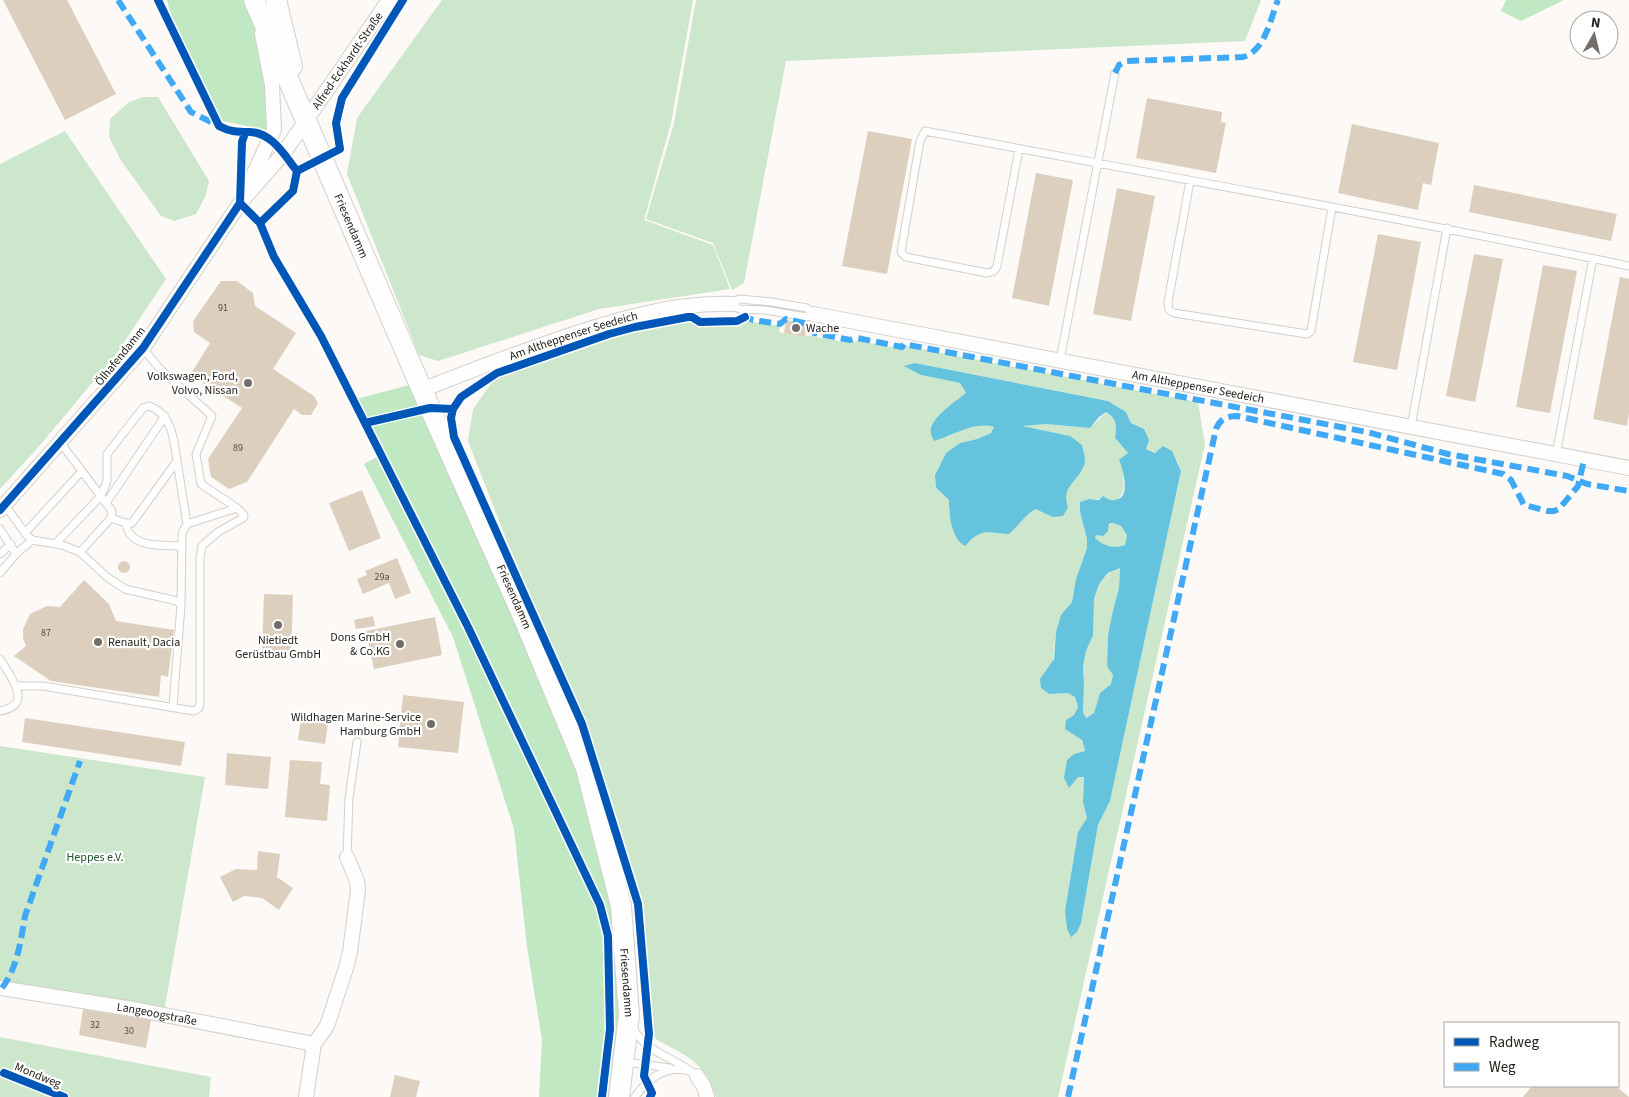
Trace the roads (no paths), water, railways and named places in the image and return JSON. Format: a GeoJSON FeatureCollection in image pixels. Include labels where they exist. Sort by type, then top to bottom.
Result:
{"type":"FeatureCollection","features":[{"type":"Feature","properties":{"kind":"main road","name":"Friesendamm"},"geometry":{"type":"LineString","coordinates":[[276,0],[305,121]]}},
{"type":"Feature","properties":{"kind":"main road","name":"Friesendamm"},"geometry":{"type":"LineString","coordinates":[[256,5],[422,390],[522,614],[586,768],[622,906],[629,1015],[619,1097]]}},
{"type":"Feature","properties":{"kind":"street","name":"Alfred-Eckhardt-Straße"},"geometry":{"type":"LineString","coordinates":[[305,121],[389,0]]}},
{"type":"Feature","properties":{"kind":"street","name":"Friesendamm"},"geometry":{"type":"LineString","coordinates":[[240,202],[274,130],[272,85],[256,5]]}},
{"type":"Feature","properties":{"kind":"street","name":"Ölhafendamm"},"geometry":{"type":"LineString","coordinates":[[2,507],[143,348],[240,202],[283,154],[305,121]]}},
{"type":"Feature","properties":{"kind":"street","name":"Am Altheppenser Seedeich"},"geometry":{"type":"LineString","coordinates":[[422,390],[495,361],[610,322],[688,307],[732,304]]}},
{"type":"Feature","properties":{"kind":"street","name":"Am Altheppenser Seedeich"},"geometry":{"type":"LineString","coordinates":[[813,314],[1629,468]]}},
{"type":"Feature","properties":{"kind":"street"},"geometry":{"type":"LineString","coordinates":[[306,1097],[314,1044],[327,1026],[350,952],[358,890],[357,881],[347,857]]}},
{"type":"Feature","properties":{"kind":"street","name":"Langeoogstraße"},"geometry":{"type":"LineString","coordinates":[[0,988],[139,1010],[314,1044]]}},
{"type":"Feature","properties":{"kind":"street"},"geometry":{"type":"LineString","coordinates":[[697,1076],[704,1087],[706,1097]]}},
{"type":"Feature","properties":{"kind":"lane"},"geometry":{"type":"LineString","coordinates":[[1060,360],[1115,73]]}},
{"type":"Feature","properties":{"kind":"lane"},"geometry":{"type":"LineString","coordinates":[[1019,149],[998,266],[994,271],[988,273],[906,257],[901,252],[920,141],[925,132],[1019,149],[1097,164],[1447,228],[1629,266]]}},
{"type":"Feature","properties":{"kind":"lane"},"geometry":{"type":"LineString","coordinates":[[1190,181],[1168,302],[1169,310],[1174,313],[1307,334],[1312,331],[1332,207]]}},
{"type":"Feature","properties":{"kind":"lane"},"geometry":{"type":"LineString","coordinates":[[1412,427],[1447,228]]}},
{"type":"Feature","properties":{"kind":"lane"},"geometry":{"type":"LineString","coordinates":[[1556,455],[1593,258]]}},
{"type":"Feature","properties":{"kind":"lane","name":"Am Altheppenser Seedeich"},"geometry":{"type":"LineString","coordinates":[[732,304],[739,309],[771,311],[806,318],[813,314]]}},
{"type":"Feature","properties":{"kind":"lane"},"geometry":{"type":"LineString","coordinates":[[17,686],[43,686],[194,711],[200,703],[200,558],[202,546],[218,532],[243,518],[243,512],[202,484],[196,454],[202,435],[212,416],[158,367],[143,348]]}},
{"type":"Feature","properties":{"kind":"lane"},"geometry":{"type":"LineString","coordinates":[[55,544],[101,496],[107,481],[107,454],[138,413],[143,408],[149,406],[165,416],[171,431],[178,461],[187,524],[182,533],[181,605],[173,708]]}},
{"type":"Feature","properties":{"kind":"lane"},"geometry":{"type":"LineString","coordinates":[[106,503],[165,416]]}},
{"type":"Feature","properties":{"kind":"lane"},"geometry":{"type":"LineString","coordinates":[[60,442],[112,511],[111,518],[80,552]]}},
{"type":"Feature","properties":{"kind":"lane"},"geometry":{"type":"LineString","coordinates":[[111,518],[125,523],[132,523],[178,461]]}},
{"type":"Feature","properties":{"kind":"lane"},"geometry":{"type":"LineString","coordinates":[[25,533],[82,471]]}},
{"type":"Feature","properties":{"kind":"lane"},"geometry":{"type":"LineString","coordinates":[[2,507],[32,540],[55,544],[80,552],[107,577],[125,589],[177,600],[181,605]]}},
{"type":"Feature","properties":{"kind":"lane"},"geometry":{"type":"LineString","coordinates":[[187,524],[237,508]]}},
{"type":"Feature","properties":{"kind":"lane"},"geometry":{"type":"LineString","coordinates":[[125,523],[130,534],[140,541],[157,545],[182,546]]}},
{"type":"Feature","properties":{"kind":"lane"},"geometry":{"type":"LineString","coordinates":[[0,529],[16,554]]}},
{"type":"Feature","properties":{"kind":"lane"},"geometry":{"type":"LineString","coordinates":[[0,573],[16,554],[32,540]]}},
{"type":"Feature","properties":{"kind":"lane"},"geometry":{"type":"LineString","coordinates":[[0,554],[11,544]]}},
{"type":"Feature","properties":{"kind":"lane"},"geometry":{"type":"LineString","coordinates":[[0,659],[17,686],[19,694],[14,705],[0,711]]}},
{"type":"Feature","properties":{"kind":"lane"},"geometry":{"type":"LineString","coordinates":[[347,857],[349,798],[357,742]]}},
{"type":"Feature","properties":{"kind":"lane"},"geometry":{"type":"LineString","coordinates":[[629,1015],[637,1035],[647,1047]]}},
{"type":"Feature","properties":{"kind":"lane"},"geometry":{"type":"LineString","coordinates":[[632,1044],[638,1044],[680,1064],[697,1076],[688,1071],[624,1057],[632,1044]]}},
{"type":"Feature","properties":{"kind":"lane"},"geometry":{"type":"LineString","coordinates":[[635,1097],[647,1082],[659,1073],[679,1069]]}},
{"type":"Feature","properties":{"kind":"water"},"geometry":{"type":"Polygon","coordinates":[[[915,363],[1108,401],[1126,412],[1131,423],[1144,429],[1149,440],[1146,449],[1155,453],[1163,446],[1172,451],[1181,471],[1110,801],[1098,825],[1081,923],[1077,932],[1071,937],[1067,929],[1065,911],[1078,832],[1087,818],[1083,802],[1084,777],[1078,777],[1069,788],[1064,778],[1067,760],[1074,754],[1085,751],[1082,740],[1065,729],[1066,720],[1074,715],[1078,707],[1075,697],[1068,693],[1049,694],[1041,688],[1040,679],[1054,659],[1056,632],[1061,615],[1072,602],[1076,579],[1087,548],[1087,539],[1080,512],[1080,502],[1089,499],[1099,500],[1103,496],[1111,500],[1120,499],[1125,490],[1125,483],[1119,460],[1128,453],[1115,438],[1115,423],[1110,414],[1106,412],[1090,428],[1046,424],[1022,426],[1070,436],[1082,445],[1085,461],[1083,468],[1067,493],[1068,507],[1063,516],[1053,517],[1035,509],[1009,534],[985,532],[976,536],[965,546],[954,532],[950,519],[949,500],[936,488],[935,475],[946,453],[960,443],[991,433],[994,427],[971,427],[934,441],[931,428],[938,416],[966,393],[960,383],[921,375],[904,366],[915,363]],[[1113,523],[1109,524],[1108,531],[1103,536],[1096,535],[1095,538],[1109,546],[1125,545],[1127,535],[1121,526],[1113,523]],[[1120,568],[1108,573],[1099,584],[1094,599],[1093,635],[1086,651],[1083,667],[1083,712],[1086,718],[1094,713],[1100,693],[1111,684],[1113,675],[1107,666],[1108,635],[1119,588],[1120,568]]]}},
{"type":"Feature","properties":{"kind":"place","name":"Wache"},"geometry":{"type":"Point","coordinates":[796,328]}},
{"type":"Feature","properties":{"kind":"place","name":"Volkswagen, Ford, Volvo, Nissan"},"geometry":{"type":"Point","coordinates":[248,383]}},
{"type":"Feature","properties":{"kind":"place","name":"Nietiedt Gerüstbau GmbH"},"geometry":{"type":"Point","coordinates":[278,625]}},
{"type":"Feature","properties":{"kind":"place","name":"Renault, Dacia"},"geometry":{"type":"Point","coordinates":[98,642]}},
{"type":"Feature","properties":{"kind":"place","name":"Dons GmbH & Co.KG"},"geometry":{"type":"Point","coordinates":[400,644]}},
{"type":"Feature","properties":{"kind":"place","name":"Wildhagen Marine-Service Hamburg GmbH"},"geometry":{"type":"Point","coordinates":[431,724]}},
{"type":"Feature","properties":{"kind":"park label","name":"Heppes e.V."},"geometry":{"type":"Point","coordinates":[95,857]}}]}
